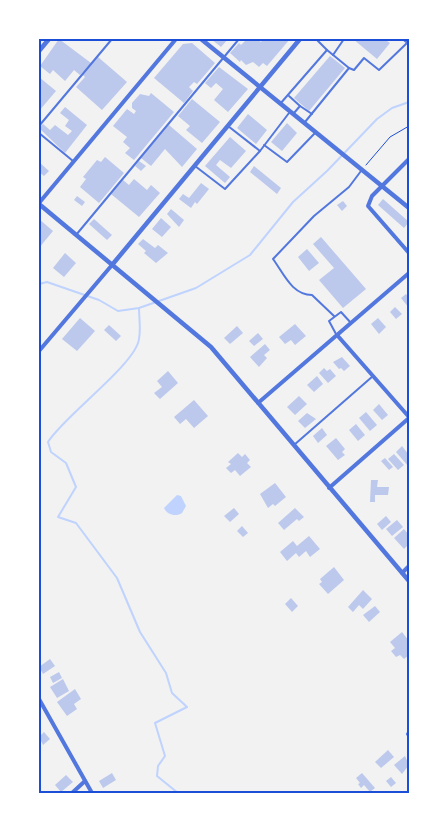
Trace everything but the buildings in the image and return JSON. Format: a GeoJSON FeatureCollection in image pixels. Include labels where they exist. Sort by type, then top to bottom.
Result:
{"type":"FeatureCollection","features":[{"type":"Feature","properties":{"kind":"street"},"geometry":{"type":"LineString","coordinates":[[39,51],[49,39]]}},
{"type":"Feature","properties":{"kind":"street"},"geometry":{"type":"LineString","coordinates":[[176,39],[39,204],[211,348],[409,581]]}},
{"type":"Feature","properties":{"kind":"street"},"geometry":{"type":"LineString","coordinates":[[201,39],[320,138],[409,208]]}},
{"type":"Feature","properties":{"kind":"street"},"geometry":{"type":"LineString","coordinates":[[39,351],[300,39]]}},
{"type":"Feature","properties":{"kind":"street"},"geometry":{"type":"LineString","coordinates":[[409,159],[380,186],[372,196],[368,206],[409,254]]}},
{"type":"Feature","properties":{"kind":"street"},"geometry":{"type":"LineString","coordinates":[[258,403],[409,273]]}},
{"type":"Feature","properties":{"kind":"street"},"geometry":{"type":"LineString","coordinates":[[329,488],[409,418],[337,335]]}},
{"type":"Feature","properties":{"kind":"street"},"geometry":{"type":"LineString","coordinates":[[402,573],[409,566]]}},
{"type":"Feature","properties":{"kind":"street"},"geometry":{"type":"LineString","coordinates":[[39,700],[92,793]]}},
{"type":"Feature","properties":{"kind":"street"},"geometry":{"type":"LineString","coordinates":[[72,793],[85,781]]}},
{"type":"Feature","properties":{"kind":"lane"},"geometry":{"type":"LineString","coordinates":[[39,126],[112,39]]}},
{"type":"Feature","properties":{"kind":"lane"},"geometry":{"type":"LineString","coordinates":[[76,235],[239,39]]}},
{"type":"Feature","properties":{"kind":"lane"},"geometry":{"type":"LineString","coordinates":[[316,39],[333,55],[354,70],[364,58],[379,70],[407,41]]}},
{"type":"Feature","properties":{"kind":"lane"},"geometry":{"type":"LineString","coordinates":[[333,55],[344,39]]}},
{"type":"Feature","properties":{"kind":"lane"},"geometry":{"type":"LineString","coordinates":[[280,105],[327,50]]}},
{"type":"Feature","properties":{"kind":"lane"},"geometry":{"type":"LineString","coordinates":[[304,124],[349,68]]}},
{"type":"Feature","properties":{"kind":"lane"},"geometry":{"type":"LineString","coordinates":[[288,95],[312,114]]}},
{"type":"Feature","properties":{"kind":"lane"},"geometry":{"type":"LineString","coordinates":[[195,166],[225,189],[300,106]]}},
{"type":"Feature","properties":{"kind":"lane"},"geometry":{"type":"LineString","coordinates":[[228,126],[260,151]]}},
{"type":"Feature","properties":{"kind":"lane"},"geometry":{"type":"LineString","coordinates":[[39,133],[73,161]]}},
{"type":"Feature","properties":{"kind":"lane"},"geometry":{"type":"LineString","coordinates":[[264,145],[287,162],[315,133]]}},
{"type":"Feature","properties":{"kind":"lane"},"geometry":{"type":"LineString","coordinates":[[334,316],[312,295],[303,295],[294,289],[273,259],[314,216],[349,187],[361,171]]}},
{"type":"Feature","properties":{"kind":"lane"},"geometry":{"type":"LineString","coordinates":[[337,335],[329,324],[334,316],[341,312],[351,323]]}},
{"type":"Feature","properties":{"kind":"lane"},"geometry":{"type":"LineString","coordinates":[[294,446],[373,376]]}},
{"type":"Feature","properties":{"kind":"path"},"geometry":{"type":"LineString","coordinates":[[361,171],[390,137],[409,126]]}},
{"type":"Feature","properties":{"kind":"water"},"geometry":{"type":"Polygon","coordinates":[[[177,495],[181,496],[186,506],[182,513],[172,515],[164,508],[177,495]]]}},
{"type":"Feature","properties":{"kind":"waterway"},"geometry":{"type":"LineString","coordinates":[[39,284],[47,282],[99,300],[118,311],[139,308],[196,288],[250,255],[293,202],[327,171],[377,119],[392,108],[409,102]]}},
{"type":"Feature","properties":{"kind":"waterway"},"geometry":{"type":"LineString","coordinates":[[139,308],[140,335],[135,350],[113,376],[56,431],[48,442],[51,452],[66,463],[76,487],[58,517],[76,523],[117,578],[140,632],[166,673],[172,693],[187,707],[155,723],[165,756],[158,766],[157,776],[178,793]]}}]}
